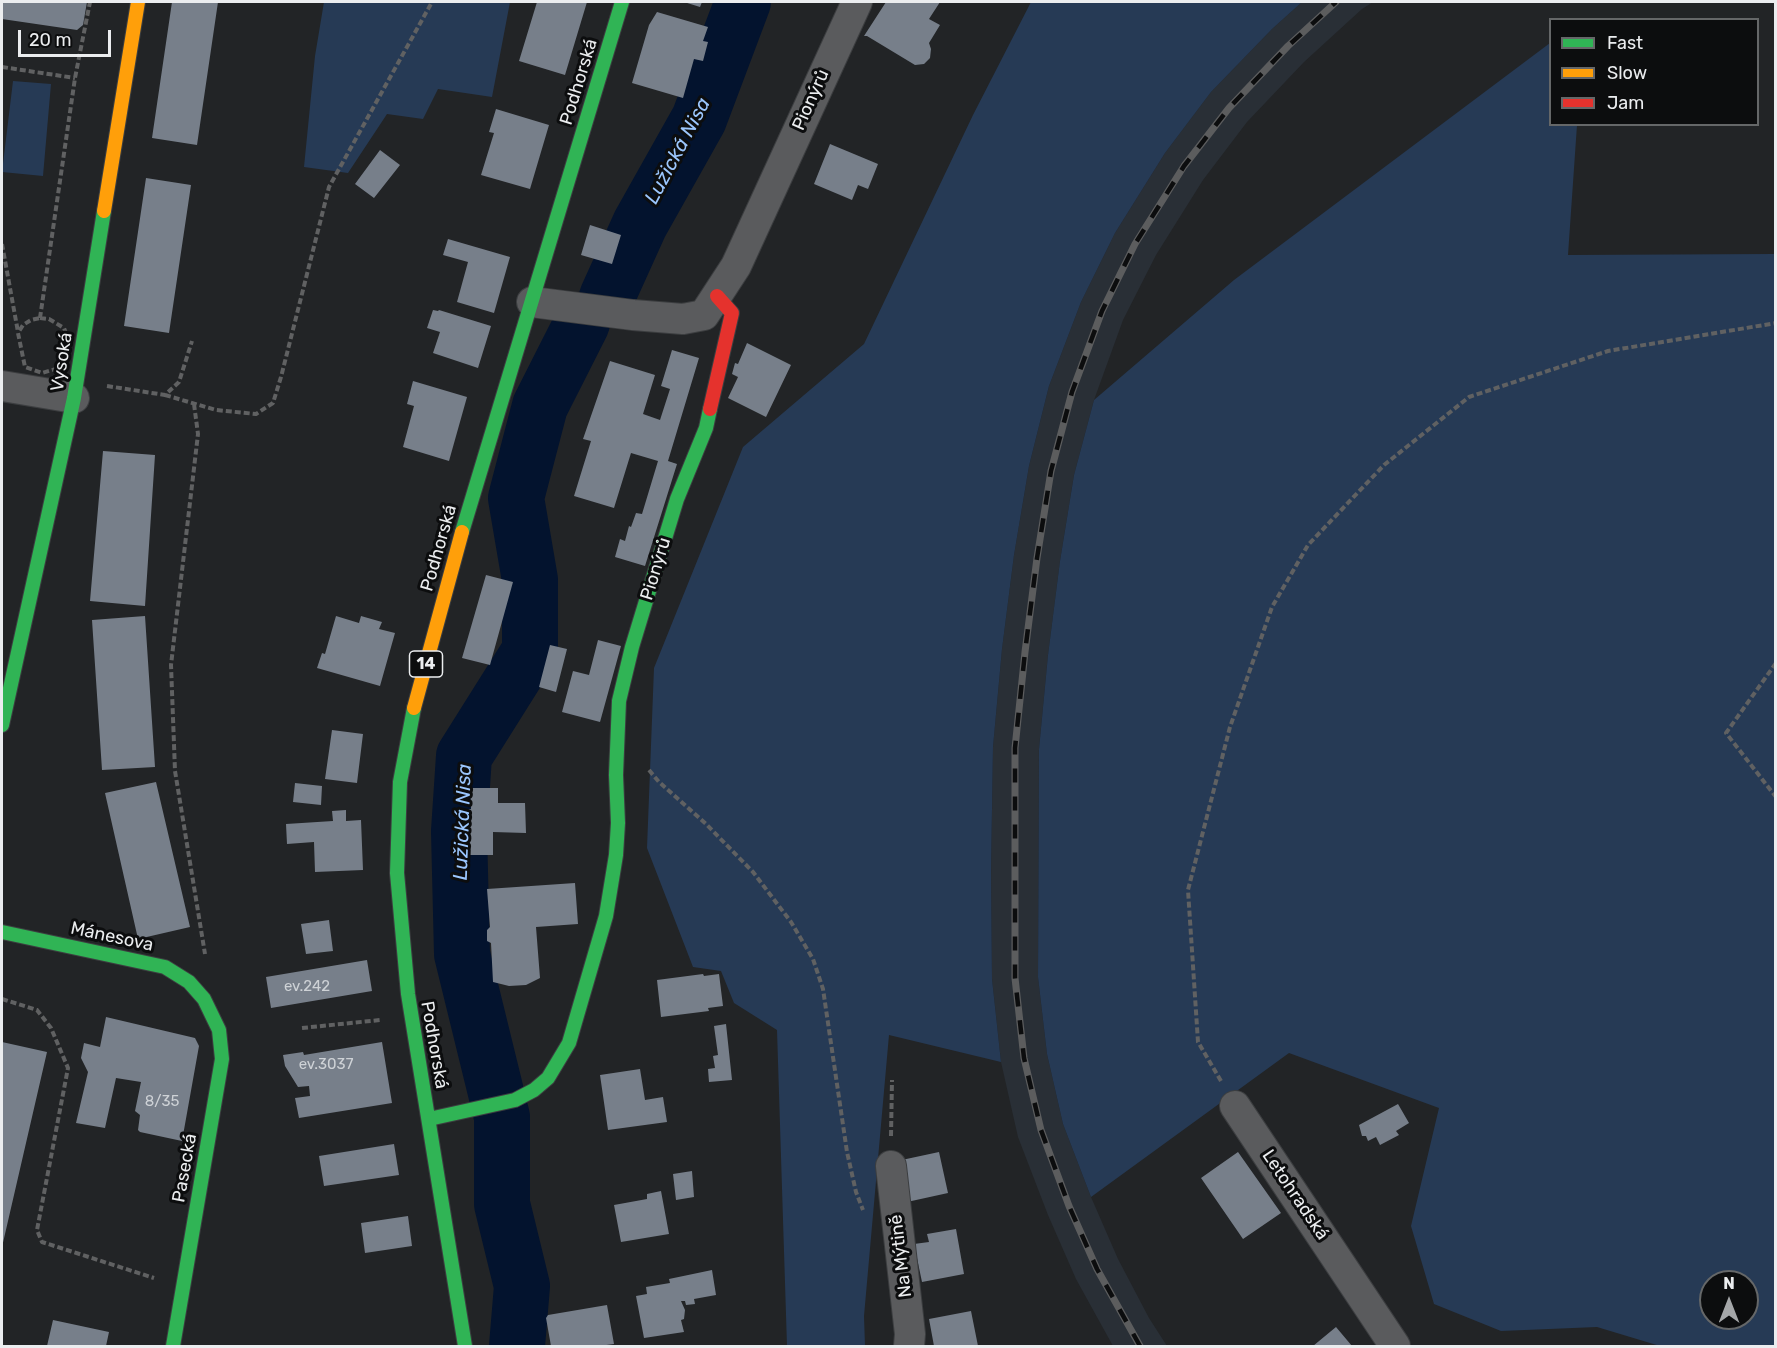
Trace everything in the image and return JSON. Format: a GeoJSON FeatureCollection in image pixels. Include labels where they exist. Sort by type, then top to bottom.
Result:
{"type":"FeatureCollection","features":[{"type":"Feature","properties":{"kind":"street","name":"Vysoká"},"geometry":{"type":"LineString","coordinates":[[2,725],[76,389],[138,2]]}},
{"type":"Feature","properties":{"kind":"street","name":"Podhorská"},"geometry":{"type":"LineString","coordinates":[[465,1347],[411,1017],[397,873],[400,782],[409,727],[452,565],[622,2]]}},
{"type":"Feature","properties":{"kind":"street","name":"Pionýrů"},"geometry":{"type":"LineString","coordinates":[[532,302],[683,319],[704,315],[736,266],[857,2]]}},
{"type":"Feature","properties":{"kind":"street","name":"Pionýrů"},"geometry":{"type":"LineString","coordinates":[[616,855],[619,701],[632,647],[678,500],[706,428],[732,313],[717,296]]}},
{"type":"Feature","properties":{"kind":"street"},"geometry":{"type":"LineString","coordinates":[[18,381],[76,389]]}},
{"type":"Feature","properties":{"kind":"street","name":"Podhorská"},"geometry":{"type":"LineString","coordinates":[[429,1119],[515,1100],[534,1090],[548,1078],[569,1043],[606,916],[616,855]]}},
{"type":"Feature","properties":{"kind":"street","name":"Mánesova"},"geometry":{"type":"LineString","coordinates":[[2,932],[165,967],[189,981],[204,999]]}},
{"type":"Feature","properties":{"kind":"street","name":"Pasecká"},"geometry":{"type":"LineString","coordinates":[[173,1347],[222,1059],[219,1030],[204,999]]}},
{"type":"Feature","properties":{"kind":"street","name":"Letohradská"},"geometry":{"type":"LineString","coordinates":[[1235,1106],[1395,1347]]}},
{"type":"Feature","properties":{"kind":"street","name":"Na Mýtině"},"geometry":{"type":"LineString","coordinates":[[891,1166],[910,1334],[909,1347]]}},
{"type":"Feature","properties":{"kind":"path"},"geometry":{"type":"LineString","coordinates":[[40,318],[75,78],[90,2]]}},
{"type":"Feature","properties":{"kind":"path"},"geometry":{"type":"LineString","coordinates":[[76,389],[165,395],[216,410],[256,414],[273,403],[329,187],[432,2]]}},
{"type":"Feature","properties":{"kind":"path"},"geometry":{"type":"LineString","coordinates":[[2,67],[75,78]]}},
{"type":"Feature","properties":{"kind":"path"},"geometry":{"type":"LineString","coordinates":[[2,244],[18,333],[18,381],[59,368],[69,353],[70,344],[64,328],[49,319],[31,320],[23,325],[18,333]]}},
{"type":"Feature","properties":{"kind":"path"},"geometry":{"type":"LineString","coordinates":[[1235,1106],[1198,1042],[1188,890],[1230,727],[1272,607],[1308,545],[1384,465],[1469,397],[1608,351],[1776,323]]}},
{"type":"Feature","properties":{"kind":"path"},"geometry":{"type":"LineString","coordinates":[[165,395],[179,382],[192,341]]}},
{"type":"Feature","properties":{"kind":"path"},"geometry":{"type":"LineString","coordinates":[[194,404],[198,434],[171,665],[175,771],[207,964],[204,999]]}},
{"type":"Feature","properties":{"kind":"path"},"geometry":{"type":"LineString","coordinates":[[1776,663],[1726,733],[1776,797]]}},
{"type":"Feature","properties":{"kind":"path"},"geometry":{"type":"LineString","coordinates":[[646,766],[659,782],[706,824],[753,872],[791,922],[813,959],[823,989],[856,1192],[864,1212]]}},
{"type":"Feature","properties":{"kind":"path"},"geometry":{"type":"LineString","coordinates":[[2,999],[38,1010],[51,1028],[68,1068],[38,1230],[42,1242],[183,1286]]}},
{"type":"Feature","properties":{"kind":"path"},"geometry":{"type":"LineString","coordinates":[[302,1028],[411,1017]]}},
{"type":"Feature","properties":{"kind":"path"},"geometry":{"type":"LineString","coordinates":[[891,1166],[892,1080]]}},
{"type":"Feature","properties":{"kind":"shaded area"},"geometry":{"type":"Polygon","coordinates":[[[324,2],[510,2],[492,97],[438,89],[423,119],[387,114],[348,173],[304,167],[315,56],[324,2]]]}},
{"type":"Feature","properties":{"kind":"shaded area"},"geometry":{"type":"Polygon","coordinates":[[[1031,2],[1302,2],[1272,29],[1211,92],[1165,153],[1115,233],[1081,302],[1049,386],[1029,466],[1014,555],[1002,649],[993,747],[991,871],[992,979],[1001,1062],[889,1035],[864,1316],[865,1346],[787,1346],[777,1030],[734,1003],[721,971],[693,967],[647,848],[654,668],[743,447],[864,344],[973,115],[1031,2]]]}},
{"type":"Feature","properties":{"kind":"shaded area"},"geometry":{"type":"Polygon","coordinates":[[[1302,2],[1373,2],[1362,9],[1304,62],[1247,122],[1203,180],[1156,255],[1123,320],[1094,400],[1074,475],[1060,561],[1039,749],[1038,977],[1047,1054],[1063,1124],[1091,1197],[1118,1259],[1149,1318],[1167,1346],[1113,1346],[1076,1279],[1048,1215],[1018,1137],[1001,1062],[992,979],[993,747],[1014,555],[1029,466],[1049,386],[1081,302],[1115,233],[1165,153],[1211,92],[1272,29],[1302,2]]]}},
{"type":"Feature","properties":{"kind":"shaded area"},"geometry":{"type":"Polygon","coordinates":[[[1549,44],[1549,126],[1577,126],[1568,255],[1775,254],[1775,1346],[1660,1346],[1597,1327],[1501,1331],[1434,1304],[1411,1226],[1439,1108],[1289,1053],[1091,1197],[1063,1124],[1047,1054],[1038,977],[1039,749],[1060,561],[1074,475],[1094,400],[1234,280],[1549,44]]]}},
{"type":"Feature","properties":{"kind":"shaded area"},"geometry":{"type":"Polygon","coordinates":[[[13,81],[51,84],[43,176],[2,172],[13,81]]]}},
{"type":"Feature","properties":{"kind":"building"},"geometry":{"type":"Polygon","coordinates":[[[3,2],[87,2],[83,25],[77,30],[2,19],[3,2]]]}},
{"type":"Feature","properties":{"kind":"building"},"geometry":{"type":"Polygon","coordinates":[[[172,2],[218,2],[197,145],[152,138],[172,2]]]}},
{"type":"Feature","properties":{"kind":"building"},"geometry":{"type":"Polygon","coordinates":[[[537,2],[587,2],[565,75],[519,61],[537,2]]]}},
{"type":"Feature","properties":{"kind":"building"},"geometry":{"type":"Polygon","coordinates":[[[684,2],[702,2],[700,7],[684,2]]]}},
{"type":"Feature","properties":{"kind":"building"},"geometry":{"type":"Polygon","coordinates":[[[886,2],[940,2],[929,19],[940,25],[929,43],[930,58],[924,64],[915,65],[864,36],[886,2]]]}},
{"type":"Feature","properties":{"kind":"building"},"geometry":{"type":"Polygon","coordinates":[[[657,12],[708,27],[703,41],[708,42],[703,61],[694,59],[683,98],[632,83],[649,25],[657,12]]]}},
{"type":"Feature","properties":{"kind":"building"},"geometry":{"type":"Polygon","coordinates":[[[496,109],[549,125],[530,189],[481,175],[494,133],[489,132],[496,109]]]}},
{"type":"Feature","properties":{"kind":"building"},"geometry":{"type":"Polygon","coordinates":[[[830,144],[878,164],[868,189],[858,185],[852,200],[814,184],[830,144]]]}},
{"type":"Feature","properties":{"kind":"building"},"geometry":{"type":"Polygon","coordinates":[[[380,150],[400,165],[374,198],[355,184],[380,150]]]}},
{"type":"Feature","properties":{"kind":"building"},"geometry":{"type":"Polygon","coordinates":[[[146,178],[191,185],[169,333],[124,326],[146,178]]]}},
{"type":"Feature","properties":{"kind":"building"},"geometry":{"type":"Polygon","coordinates":[[[590,225],[621,235],[612,264],[581,255],[590,225]]]}},
{"type":"Feature","properties":{"kind":"building"},"geometry":{"type":"Polygon","coordinates":[[[448,239],[510,257],[494,313],[457,302],[468,262],[443,255],[448,239]]]}},
{"type":"Feature","properties":{"kind":"building"},"geometry":{"type":"Polygon","coordinates":[[[433,310],[491,326],[478,368],[433,353],[440,332],[427,328],[433,310]]]}},
{"type":"Feature","properties":{"kind":"building"},"geometry":{"type":"Polygon","coordinates":[[[747,343],[791,365],[766,417],[728,398],[738,377],[732,374],[735,363],[738,364],[747,343]]]}},
{"type":"Feature","properties":{"kind":"building"},"geometry":{"type":"Polygon","coordinates":[[[672,350],[699,358],[668,461],[677,464],[645,566],[615,557],[620,539],[625,541],[636,513],[642,514],[658,461],[631,453],[614,508],[574,496],[591,441],[583,439],[610,361],[655,375],[643,414],[660,420],[670,389],[661,386],[672,350]]]}},
{"type":"Feature","properties":{"kind":"building"},"geometry":{"type":"Polygon","coordinates":[[[413,381],[467,397],[449,461],[403,447],[414,406],[407,404],[413,381]]]}},
{"type":"Feature","properties":{"kind":"building"},"geometry":{"type":"Polygon","coordinates":[[[103,451],[155,455],[145,606],[90,601],[103,451]]]}},
{"type":"Feature","properties":{"kind":"building"},"geometry":{"type":"Polygon","coordinates":[[[486,575],[513,582],[490,665],[462,658],[486,575]]]}},
{"type":"Feature","properties":{"kind":"building"},"geometry":{"type":"Polygon","coordinates":[[[145,616],[155,767],[102,770],[92,620],[145,616]]]}},
{"type":"Feature","properties":{"kind":"building"},"geometry":{"type":"Polygon","coordinates":[[[336,616],[359,623],[361,616],[382,622],[379,629],[395,633],[380,686],[317,668],[322,653],[325,654],[336,616]]]}},
{"type":"Feature","properties":{"kind":"building"},"geometry":{"type":"Polygon","coordinates":[[[598,640],[621,646],[600,722],[562,712],[573,671],[589,675],[598,640]]]}},
{"type":"Feature","properties":{"kind":"building"},"geometry":{"type":"Polygon","coordinates":[[[550,645],[567,649],[556,692],[539,687],[550,645]]]}},
{"type":"Feature","properties":{"kind":"building"},"geometry":{"type":"Polygon","coordinates":[[[332,730],[363,734],[357,783],[325,779],[332,730]]]}},
{"type":"Feature","properties":{"kind":"building"},"geometry":{"type":"Polygon","coordinates":[[[156,782],[190,927],[138,939],[105,793],[156,782]]]}},
{"type":"Feature","properties":{"kind":"building"},"geometry":{"type":"Polygon","coordinates":[[[295,783],[322,786],[321,805],[293,802],[295,783]]]}},
{"type":"Feature","properties":{"kind":"building"},"geometry":{"type":"Polygon","coordinates":[[[470,788],[498,788],[498,803],[525,803],[526,833],[493,832],[493,855],[470,855],[468,809],[471,809],[470,788]]]}},
{"type":"Feature","properties":{"kind":"building"},"geometry":{"type":"Polygon","coordinates":[[[346,810],[346,821],[361,820],[363,870],[315,872],[314,842],[287,844],[286,824],[333,821],[332,811],[346,810]]]}},
{"type":"Feature","properties":{"kind":"building"},"geometry":{"type":"Polygon","coordinates":[[[575,883],[578,924],[536,927],[540,978],[526,985],[509,986],[493,982],[491,943],[487,941],[487,930],[490,927],[487,889],[575,883]]]}},
{"type":"Feature","properties":{"kind":"building"},"geometry":{"type":"Polygon","coordinates":[[[329,920],[333,951],[306,954],[301,924],[329,920]]]}},
{"type":"Feature","properties":{"kind":"building"},"geometry":{"type":"Polygon","coordinates":[[[367,960],[372,991],[271,1008],[266,977],[367,960]]]}},
{"type":"Feature","properties":{"kind":"building"},"geometry":{"type":"Polygon","coordinates":[[[703,974],[704,976],[719,974],[723,1006],[708,1008],[709,1011],[661,1017],[657,980],[703,974]]]}},
{"type":"Feature","properties":{"kind":"building"},"geometry":{"type":"Polygon","coordinates":[[[106,1017],[195,1038],[199,1046],[182,1141],[138,1130],[140,1115],[135,1111],[141,1082],[116,1078],[105,1128],[76,1123],[88,1072],[81,1058],[84,1043],[100,1047],[106,1017]]]}},
{"type":"Feature","properties":{"kind":"building"},"geometry":{"type":"Polygon","coordinates":[[[726,1024],[732,1080],[709,1082],[708,1069],[715,1068],[713,1056],[718,1055],[714,1026],[726,1024]]]}},
{"type":"Feature","properties":{"kind":"building"},"geometry":{"type":"Polygon","coordinates":[[[2,1042],[47,1052],[2,1247],[2,1042]]]}},
{"type":"Feature","properties":{"kind":"building"},"geometry":{"type":"Polygon","coordinates":[[[382,1042],[392,1103],[299,1118],[295,1098],[310,1096],[309,1086],[298,1087],[285,1066],[283,1055],[303,1052],[304,1055],[382,1042]]]}},
{"type":"Feature","properties":{"kind":"building"},"geometry":{"type":"Polygon","coordinates":[[[640,1069],[645,1100],[663,1097],[667,1122],[608,1130],[600,1075],[640,1069]]]}},
{"type":"Feature","properties":{"kind":"building"},"geometry":{"type":"Polygon","coordinates":[[[1398,1104],[1409,1123],[1396,1131],[1399,1135],[1380,1145],[1376,1137],[1368,1141],[1366,1136],[1362,1136],[1359,1125],[1398,1104]]]}},
{"type":"Feature","properties":{"kind":"building"},"geometry":{"type":"Polygon","coordinates":[[[394,1144],[399,1175],[324,1186],[319,1156],[394,1144]]]}},
{"type":"Feature","properties":{"kind":"building"},"geometry":{"type":"Polygon","coordinates":[[[939,1152],[948,1193],[907,1202],[897,1161],[939,1152]]]}},
{"type":"Feature","properties":{"kind":"building"},"geometry":{"type":"Polygon","coordinates":[[[1238,1152],[1281,1213],[1243,1239],[1201,1178],[1238,1152]]]}},
{"type":"Feature","properties":{"kind":"building"},"geometry":{"type":"Polygon","coordinates":[[[692,1171],[694,1197],[676,1200],[673,1174],[692,1171]]]}},
{"type":"Feature","properties":{"kind":"building"},"geometry":{"type":"Polygon","coordinates":[[[661,1191],[669,1234],[621,1242],[614,1205],[647,1199],[647,1194],[661,1191]]]}},
{"type":"Feature","properties":{"kind":"building"},"geometry":{"type":"Polygon","coordinates":[[[408,1216],[412,1246],[365,1253],[361,1223],[408,1216]]]}},
{"type":"Feature","properties":{"kind":"building"},"geometry":{"type":"Polygon","coordinates":[[[956,1229],[964,1274],[922,1282],[914,1244],[929,1242],[927,1234],[956,1229]]]}},
{"type":"Feature","properties":{"kind":"building"},"geometry":{"type":"Polygon","coordinates":[[[712,1270],[716,1295],[694,1299],[695,1304],[686,1305],[685,1301],[681,1301],[685,1310],[684,1319],[681,1320],[684,1332],[644,1338],[636,1296],[647,1294],[646,1287],[670,1283],[669,1279],[712,1270]]]}},
{"type":"Feature","properties":{"kind":"building"},"geometry":{"type":"Polygon","coordinates":[[[607,1305],[614,1344],[551,1346],[546,1318],[548,1315],[607,1305]]]}},
{"type":"Feature","properties":{"kind":"building"},"geometry":{"type":"Polygon","coordinates":[[[971,1311],[978,1346],[934,1346],[929,1319],[971,1311]]]}},
{"type":"Feature","properties":{"kind":"building"},"geometry":{"type":"Polygon","coordinates":[[[53,1320],[109,1332],[106,1346],[47,1346],[53,1320]]]}},
{"type":"Feature","properties":{"kind":"building"},"geometry":{"type":"Polygon","coordinates":[[[1336,1327],[1352,1346],[1313,1346],[1336,1327]]]}},
{"type":"Feature","properties":{"kind":"waterway","name":"Lužická Nisa"},"geometry":{"type":"LineString","coordinates":[[607,297],[640,224],[699,119],[743,2]]}},
{"type":"Feature","properties":{"kind":"waterway","name":"Lužická Nisa"},"geometry":{"type":"LineString","coordinates":[[517,1346],[522,1286],[502,1204],[502,1117],[462,954],[459,831],[464,756],[530,651],[530,580],[516,498],[540,406],[582,323]]}},
{"type":"Feature","properties":{"kind":"railway"},"geometry":{"type":"LineString","coordinates":[[1140,1346],[1097,1269],[1069,1206],[1041,1130],[1024,1058],[1015,978],[1015,748],[1037,558],[1051,471],[1072,392],[1102,311],[1135,244],[1184,166],[1229,108],[1288,46],[1336,2]]}},
{"type":"Feature","properties":{"kind":"traffic: fast"},"geometry":{"type":"LineString","coordinates":[[462,532],[622,2]]}},
{"type":"Feature","properties":{"kind":"traffic: fast"},"geometry":{"type":"LineString","coordinates":[[2,725],[74,398],[104,211]]}},
{"type":"Feature","properties":{"kind":"traffic: fast"},"geometry":{"type":"LineString","coordinates":[[429,1119],[515,1100],[534,1090],[548,1078],[569,1043],[606,916],[616,855],[619,701],[632,647],[677,499],[706,428],[710,409]]}},
{"type":"Feature","properties":{"kind":"traffic: fast"},"geometry":{"type":"LineString","coordinates":[[414,708],[400,782],[397,873],[408,994],[465,1346]]}},
{"type":"Feature","properties":{"kind":"traffic: fast"},"geometry":{"type":"LineString","coordinates":[[2,932],[165,967],[189,982],[204,999],[219,1030],[222,1059],[173,1346]]}},
{"type":"Feature","properties":{"kind":"traffic: slow"},"geometry":{"type":"LineString","coordinates":[[104,211],[138,2]]}},
{"type":"Feature","properties":{"kind":"traffic: slow"},"geometry":{"type":"LineString","coordinates":[[414,708],[462,532]]}},
{"type":"Feature","properties":{"kind":"traffic: jam"},"geometry":{"type":"LineString","coordinates":[[710,409],[732,313],[717,296]]}}]}
